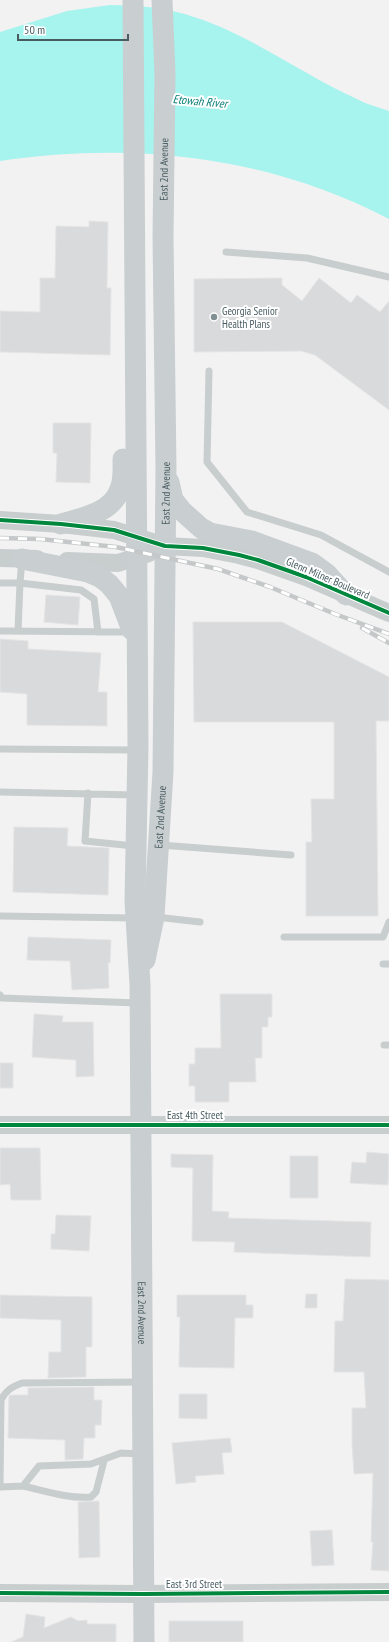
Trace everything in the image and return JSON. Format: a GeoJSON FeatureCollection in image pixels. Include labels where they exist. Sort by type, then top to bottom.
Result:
{"type":"FeatureCollection","features":[{"type":"Feature","properties":{"kind":"main road","name":"East 2nd Avenue"},"geometry":{"type":"LineString","coordinates":[[133,0],[137,548],[134,639],[138,750],[136,846],[145,917]]}},
{"type":"Feature","properties":{"kind":"main road","name":"East 2nd Avenue"},"geometry":{"type":"LineString","coordinates":[[144,1642],[141,1171],[139,1124],[140,994],[145,917],[159,845],[163,772],[166,468],[163,237],[165,74],[162,0]]}},
{"type":"Feature","properties":{"kind":"main road"},"geometry":{"type":"LineString","coordinates":[[61,524],[95,514],[105,508],[118,495],[122,482],[124,421],[135,403]]}},
{"type":"Feature","properties":{"kind":"main road"},"geometry":{"type":"LineString","coordinates":[[166,468],[174,500],[182,511],[201,528],[210,533],[252,541],[312,563],[327,574],[346,595]]}},
{"type":"Feature","properties":{"kind":"main road"},"geometry":{"type":"LineString","coordinates":[[22,559],[88,572],[100,576],[119,596],[134,639]]}},
{"type":"Feature","properties":{"kind":"street"},"geometry":{"type":"LineString","coordinates":[[0,520],[61,524],[114,530],[137,548]]}},
{"type":"Feature","properties":{"kind":"street","name":"Glenn Milner Boulevard"},"geometry":{"type":"LineString","coordinates":[[0,558],[118,563],[137,548],[165,546],[203,548],[246,556],[284,568],[389,613]]}},
{"type":"Feature","properties":{"kind":"street","name":"East 4th Street"},"geometry":{"type":"LineString","coordinates":[[0,1125],[389,1125]]}},
{"type":"Feature","properties":{"kind":"street","name":"East 3rd Street"},"geometry":{"type":"LineString","coordinates":[[0,1593],[143,1594],[389,1592]]}},
{"type":"Feature","properties":{"kind":"lane"},"geometry":{"type":"LineString","coordinates":[[226,252],[307,258],[389,277]]}},
{"type":"Feature","properties":{"kind":"lane"},"geometry":{"type":"LineString","coordinates":[[209,371],[207,462],[247,512],[321,535],[389,572]]}},
{"type":"Feature","properties":{"kind":"lane"},"geometry":{"type":"LineString","coordinates":[[18,631],[22,559]]}},
{"type":"Feature","properties":{"kind":"lane"},"geometry":{"type":"LineString","coordinates":[[0,583],[20,583],[81,590],[94,599],[98,632]]}},
{"type":"Feature","properties":{"kind":"lane"},"geometry":{"type":"LineString","coordinates":[[0,631],[98,632],[134,639]]}},
{"type":"Feature","properties":{"kind":"lane"},"geometry":{"type":"LineString","coordinates":[[0,749],[138,750]]}},
{"type":"Feature","properties":{"kind":"lane"},"geometry":{"type":"LineString","coordinates":[[0,792],[137,795]]}},
{"type":"Feature","properties":{"kind":"lane"},"geometry":{"type":"LineString","coordinates":[[88,793],[85,841],[136,846]]}},
{"type":"Feature","properties":{"kind":"lane"},"geometry":{"type":"LineString","coordinates":[[159,845],[291,855]]}},
{"type":"Feature","properties":{"kind":"lane"},"geometry":{"type":"LineString","coordinates":[[0,916],[145,917],[200,922]]}},
{"type":"Feature","properties":{"kind":"lane"},"geometry":{"type":"LineString","coordinates":[[284,937],[383,937],[389,922]]}},
{"type":"Feature","properties":{"kind":"lane"},"geometry":{"type":"LineString","coordinates":[[0,995],[2,998],[140,994]]}},
{"type":"Feature","properties":{"kind":"lane"},"geometry":{"type":"LineString","coordinates":[[104,1461],[96,1492],[91,1497],[83,1498],[23,1486],[0,1487],[1,1400],[5,1392],[22,1384],[142,1382]]}},
{"type":"Feature","properties":{"kind":"lane"},"geometry":{"type":"LineString","coordinates":[[23,1486],[39,1466],[91,1464],[104,1461],[121,1453],[143,1454]]}},
{"type":"Feature","properties":{"kind":"water","name":"Etowah River"},"geometry":{"type":"Polygon","coordinates":[[[110,5],[143,6],[165,9],[197,18],[257,45],[363,102],[389,111],[389,219],[343,198],[296,181],[248,168],[199,159],[150,154],[101,153],[50,155],[0,161],[0,32],[67,11],[110,5]]]}},
{"type":"Feature","properties":{"kind":"building"},"geometry":{"type":"Polygon","coordinates":[[[89,221],[108,222],[107,288],[111,288],[110,355],[0,352],[0,311],[40,312],[40,278],[55,278],[56,226],[89,227],[89,221]]]}},
{"type":"Feature","properties":{"kind":"building"},"geometry":{"type":"Polygon","coordinates":[[[282,278],[282,285],[302,301],[319,278],[351,303],[357,295],[380,312],[389,301],[389,410],[315,355],[301,351],[194,352],[194,279],[282,278]]]}},
{"type":"Feature","properties":{"kind":"building"},"geometry":{"type":"Polygon","coordinates":[[[53,423],[91,423],[90,483],[56,482],[57,453],[53,453],[53,423]]]}},
{"type":"Feature","properties":{"kind":"building"},"geometry":{"type":"Polygon","coordinates":[[[46,595],[80,597],[78,625],[44,622],[46,595]]]}},
{"type":"Feature","properties":{"kind":"building"},"geometry":{"type":"Polygon","coordinates":[[[193,622],[282,622],[389,677],[389,721],[376,721],[378,916],[306,916],[306,842],[312,842],[311,799],[334,799],[334,722],[194,722],[193,622]]]}},
{"type":"Feature","properties":{"kind":"building"},"geometry":{"type":"Polygon","coordinates":[[[0,639],[28,641],[28,649],[101,653],[98,692],[107,692],[107,726],[27,725],[27,694],[0,692],[0,639]]]}},
{"type":"Feature","properties":{"kind":"building"},"geometry":{"type":"Polygon","coordinates":[[[14,827],[68,828],[67,846],[109,848],[108,895],[13,892],[14,827]]]}},
{"type":"Feature","properties":{"kind":"building"},"geometry":{"type":"Polygon","coordinates":[[[28,937],[111,940],[110,963],[108,963],[109,988],[72,990],[70,961],[27,960],[28,937]]]}},
{"type":"Feature","properties":{"kind":"building"},"geometry":{"type":"Polygon","coordinates":[[[220,994],[272,994],[272,1017],[268,1017],[268,1027],[262,1027],[262,1058],[255,1058],[256,1082],[229,1082],[229,1102],[195,1102],[195,1086],[189,1086],[189,1064],[195,1064],[195,1048],[221,1048],[220,994]]]}},
{"type":"Feature","properties":{"kind":"building"},"geometry":{"type":"Polygon","coordinates":[[[34,1014],[63,1016],[62,1022],[93,1022],[94,1076],[76,1077],[76,1060],[32,1057],[34,1014]]]}},
{"type":"Feature","properties":{"kind":"building"},"geometry":{"type":"Polygon","coordinates":[[[0,1063],[13,1063],[13,1088],[0,1088],[0,1063]]]}},
{"type":"Feature","properties":{"kind":"building"},"geometry":{"type":"Polygon","coordinates":[[[0,1148],[40,1148],[41,1200],[11,1200],[10,1184],[0,1185],[0,1148]]]}},
{"type":"Feature","properties":{"kind":"building"},"geometry":{"type":"Polygon","coordinates":[[[367,1152],[389,1154],[388,1185],[350,1183],[352,1162],[366,1163],[367,1152]]]}},
{"type":"Feature","properties":{"kind":"building"},"geometry":{"type":"Polygon","coordinates":[[[171,1154],[213,1155],[212,1211],[229,1212],[228,1218],[371,1222],[370,1257],[234,1252],[235,1242],[192,1241],[193,1168],[171,1167],[171,1154]]]}},
{"type":"Feature","properties":{"kind":"building"},"geometry":{"type":"Polygon","coordinates":[[[290,1156],[318,1156],[318,1198],[290,1198],[290,1156]]]}},
{"type":"Feature","properties":{"kind":"building"},"geometry":{"type":"Polygon","coordinates":[[[56,1215],[91,1216],[89,1251],[51,1249],[51,1234],[55,1234],[56,1215]]]}},
{"type":"Feature","properties":{"kind":"building"},"geometry":{"type":"Polygon","coordinates":[[[345,1279],[389,1280],[389,1571],[371,1570],[373,1542],[371,1542],[373,1473],[354,1474],[352,1408],[366,1408],[364,1372],[334,1372],[335,1321],[343,1321],[345,1279]]]}},
{"type":"Feature","properties":{"kind":"building"},"geometry":{"type":"Polygon","coordinates":[[[306,1294],[317,1294],[317,1308],[305,1308],[306,1294]]]}},
{"type":"Feature","properties":{"kind":"building"},"geometry":{"type":"Polygon","coordinates":[[[0,1295],[92,1297],[92,1347],[86,1347],[86,1377],[48,1378],[49,1352],[61,1352],[61,1320],[0,1318],[0,1295]]]}},
{"type":"Feature","properties":{"kind":"building"},"geometry":{"type":"Polygon","coordinates":[[[177,1295],[246,1295],[246,1305],[253,1305],[253,1318],[235,1318],[234,1368],[179,1367],[180,1317],[177,1317],[177,1295]]]}},
{"type":"Feature","properties":{"kind":"building"},"geometry":{"type":"Polygon","coordinates":[[[94,1387],[94,1400],[102,1400],[101,1425],[95,1425],[95,1438],[84,1438],[83,1459],[65,1460],[65,1440],[8,1438],[9,1396],[28,1395],[28,1388],[94,1387]]]}},
{"type":"Feature","properties":{"kind":"building"},"geometry":{"type":"Polygon","coordinates":[[[179,1394],[207,1394],[207,1419],[179,1418],[179,1394]]]}},
{"type":"Feature","properties":{"kind":"building"},"geometry":{"type":"Polygon","coordinates":[[[230,1438],[232,1452],[222,1453],[224,1474],[195,1476],[196,1482],[176,1484],[172,1443],[230,1438]]]}},
{"type":"Feature","properties":{"kind":"building"},"geometry":{"type":"Polygon","coordinates":[[[99,1501],[100,1557],[79,1558],[78,1502],[99,1501]]]}},
{"type":"Feature","properties":{"kind":"building"},"geometry":{"type":"Polygon","coordinates":[[[332,1530],[334,1565],[312,1566],[310,1531],[332,1530]]]}},
{"type":"Feature","properties":{"kind":"building"},"geometry":{"type":"Polygon","coordinates":[[[26,1614],[45,1617],[44,1628],[71,1617],[78,1621],[87,1620],[87,1624],[116,1624],[116,1642],[11,1642],[23,1637],[26,1614]]]}},
{"type":"Feature","properties":{"kind":"building"},"geometry":{"type":"Polygon","coordinates":[[[169,1621],[243,1621],[243,1642],[169,1642],[169,1621]]]}},
{"type":"Feature","properties":{"kind":"railway"},"geometry":{"type":"LineString","coordinates":[[0,538],[40,539],[116,547],[218,569],[270,587],[335,614],[389,634]]}},
{"type":"Feature","properties":{"kind":"railway"},"geometry":{"type":"LineString","coordinates":[[362,628],[389,643]]}},
{"type":"Feature","properties":{"kind":"cycle path"},"geometry":{"type":"LineString","coordinates":[[0,520],[61,524],[114,530],[165,546],[203,548],[239,555],[306,577],[389,613]]}},
{"type":"Feature","properties":{"kind":"cycle path"},"geometry":{"type":"LineString","coordinates":[[0,1125],[389,1125]]}},
{"type":"Feature","properties":{"kind":"cycle path"},"geometry":{"type":"LineString","coordinates":[[0,1593],[143,1594],[389,1592]]}},
{"type":"Feature","properties":{"kind":"place","name":"Georgia Senior Health Plans"},"geometry":{"type":"Point","coordinates":[214,317]}}]}
